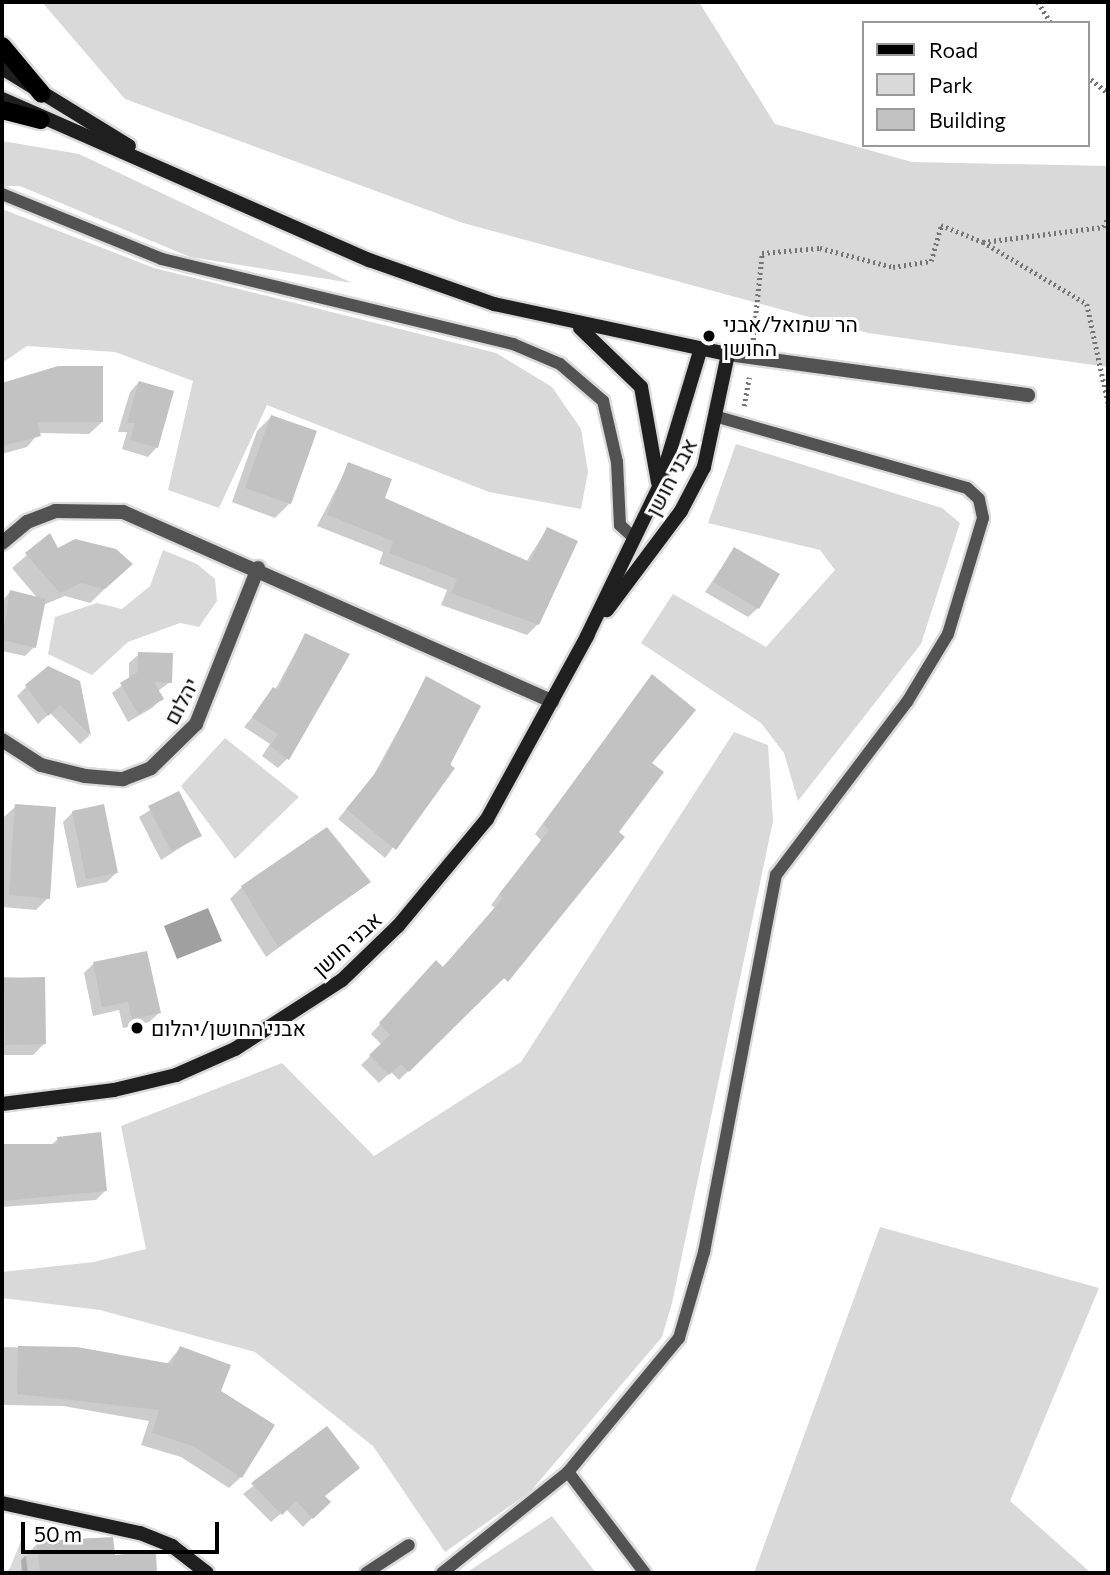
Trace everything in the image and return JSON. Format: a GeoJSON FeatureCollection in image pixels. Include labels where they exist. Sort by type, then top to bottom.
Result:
{"type":"FeatureCollection","features":[{"type":"Feature","properties":{"kind":"main road"},"geometry":{"type":"LineString","coordinates":[[2,46],[42,94]]}},
{"type":"Feature","properties":{"kind":"main road"},"geometry":{"type":"LineString","coordinates":[[2,110],[41,120]]}},
{"type":"Feature","properties":{"kind":"street"},"geometry":{"type":"LineString","coordinates":[[2,68],[166,168]]}},
{"type":"Feature","properties":{"kind":"street"},"geometry":{"type":"LineString","coordinates":[[2,99],[41,120],[166,168],[369,260],[577,324],[728,354],[1028,395]]}},
{"type":"Feature","properties":{"kind":"street"},"geometry":{"type":"LineString","coordinates":[[577,324],[641,387],[659,487]]}},
{"type":"Feature","properties":{"kind":"street","name":"אבני חושן"},"geometry":{"type":"LineString","coordinates":[[2,1104],[176,1074],[295,1015],[342,980],[447,872],[487,819],[587,636],[659,487],[701,348]]}},
{"type":"Feature","properties":{"kind":"street","name":"אבני חושן"},"geometry":{"type":"LineString","coordinates":[[587,636],[681,511],[704,467],[718,417],[728,354]]}},
{"type":"Feature","properties":{"kind":"street"},"geometry":{"type":"LineString","coordinates":[[2,542],[27,522],[88,508],[154,522],[552,701]]}},
{"type":"Feature","properties":{"kind":"street","name":"יהלום"},"geometry":{"type":"LineString","coordinates":[[4,747],[41,765],[85,776],[123,779],[151,768],[196,724],[258,568]]}},
{"type":"Feature","properties":{"kind":"street"},"geometry":{"type":"LineString","coordinates":[[2,1503],[141,1533],[172,1546],[207,1573]]}},
{"type":"Feature","properties":{"kind":"lane"},"geometry":{"type":"LineString","coordinates":[[2,194],[162,260],[513,344],[560,364],[603,401],[617,462],[620,525],[634,538]]}},
{"type":"Feature","properties":{"kind":"lane"},"geometry":{"type":"LineString","coordinates":[[442,1573],[568,1472],[679,1338],[704,1252],[776,875],[907,702],[948,634],[983,518],[979,499],[967,488],[718,417]]}},
{"type":"Feature","properties":{"kind":"lane"},"geometry":{"type":"LineString","coordinates":[[568,1472],[645,1573]]}},
{"type":"Feature","properties":{"kind":"lane"},"geometry":{"type":"LineString","coordinates":[[366,1573],[409,1545]]}},
{"type":"Feature","properties":{"kind":"path"},"geometry":{"type":"LineString","coordinates":[[1038,2],[1050,21]]}},
{"type":"Feature","properties":{"kind":"path"},"geometry":{"type":"LineString","coordinates":[[1089,78],[1108,93]]}},
{"type":"Feature","properties":{"kind":"path"},"geometry":{"type":"LineString","coordinates":[[1108,218],[1103,227],[984,242],[1087,304],[1108,403]]}},
{"type":"Feature","properties":{"kind":"green space"},"geometry":{"type":"Polygon","coordinates":[[[42,2],[699,2],[775,124],[912,162],[1108,166],[1108,367],[868,333],[463,223],[125,99],[42,2]]]}},
{"type":"Feature","properties":{"kind":"green space"},"geometry":{"type":"Polygon","coordinates":[[[2,141],[79,154],[352,283],[190,257],[20,186],[2,186],[2,141]]]}},
{"type":"Feature","properties":{"kind":"green space"},"geometry":{"type":"Polygon","coordinates":[[[2,209],[154,268],[496,353],[552,387],[581,429],[588,472],[581,509],[489,492],[267,405],[219,508],[168,490],[193,381],[115,352],[27,346],[2,363],[2,209]]]}},
{"type":"Feature","properties":{"kind":"green space"},"geometry":{"type":"Polygon","coordinates":[[[736,444],[942,508],[960,523],[921,644],[798,801],[784,753],[761,723],[641,643],[673,594],[766,647],[835,570],[820,550],[708,523],[736,444]]]}},
{"type":"Feature","properties":{"kind":"green space"},"geometry":{"type":"Polygon","coordinates":[[[163,550],[197,564],[215,579],[217,601],[199,627],[180,623],[128,642],[92,675],[48,654],[55,617],[97,603],[122,609],[150,586],[163,550]]]}},
{"type":"Feature","properties":{"kind":"green space"},"geometry":{"type":"Polygon","coordinates":[[[734,732],[768,745],[773,821],[672,1303],[662,1337],[530,1492],[445,1552],[373,1446],[255,1352],[100,1310],[2,1298],[2,1272],[94,1262],[146,1249],[121,1126],[282,1063],[374,1156],[521,1062],[734,732]]]}},
{"type":"Feature","properties":{"kind":"green space"},"geometry":{"type":"Polygon","coordinates":[[[225,738],[299,797],[235,859],[181,786],[225,738]]]}},
{"type":"Feature","properties":{"kind":"green space"},"geometry":{"type":"Polygon","coordinates":[[[880,1227],[1099,1288],[1010,1501],[1091,1573],[754,1573],[880,1227]]]}},
{"type":"Feature","properties":{"kind":"green space"},"geometry":{"type":"Polygon","coordinates":[[[552,1516],[596,1573],[466,1573],[552,1516]]]}},
{"type":"Feature","properties":{"kind":"green space"},"geometry":{"type":"Polygon","coordinates":[[[23,1536],[28,1573],[5,1573],[10,1568],[23,1536]]]}},
{"type":"Feature","properties":{"kind":"shaded area"},"geometry":{"type":"Polygon","coordinates":[[[208,908],[222,941],[177,959],[164,926],[208,908]]]}},
{"type":"Feature","properties":{"kind":"building"},"geometry":{"type":"Polygon","coordinates":[[[58,366],[103,366],[103,422],[37,422],[41,436],[2,446],[2,383],[58,366]]]}},
{"type":"Feature","properties":{"kind":"building"},"geometry":{"type":"Polygon","coordinates":[[[139,381],[174,391],[158,448],[130,440],[135,423],[127,423],[139,381]]]}},
{"type":"Feature","properties":{"kind":"building"},"geometry":{"type":"Polygon","coordinates":[[[271,415],[317,431],[291,504],[245,488],[271,415]]]}},
{"type":"Feature","properties":{"kind":"building"},"geometry":{"type":"Polygon","coordinates":[[[348,462],[392,479],[385,498],[530,562],[547,527],[578,541],[539,625],[451,593],[457,579],[389,553],[393,541],[327,515],[348,462]]]}},
{"type":"Feature","properties":{"kind":"building"},"geometry":{"type":"Polygon","coordinates":[[[50,533],[58,548],[75,539],[116,549],[133,564],[105,589],[81,583],[60,593],[25,553],[50,533]]]}},
{"type":"Feature","properties":{"kind":"building"},"geometry":{"type":"Polygon","coordinates":[[[734,547],[780,574],[759,609],[713,582],[734,547]]]}},
{"type":"Feature","properties":{"kind":"building"},"geometry":{"type":"Polygon","coordinates":[[[10,590],[46,599],[36,648],[2,640],[10,590]]]}},
{"type":"Feature","properties":{"kind":"building"},"geometry":{"type":"Polygon","coordinates":[[[305,633],[350,654],[289,760],[270,746],[278,734],[252,717],[273,687],[278,690],[305,633]]]}},
{"type":"Feature","properties":{"kind":"building"},"geometry":{"type":"Polygon","coordinates":[[[138,652],[173,653],[172,683],[154,682],[164,699],[138,714],[120,683],[138,672],[138,652]]]}},
{"type":"Feature","properties":{"kind":"building"},"geometry":{"type":"Polygon","coordinates":[[[48,666],[80,681],[91,736],[60,705],[48,716],[25,685],[48,666]]]}},
{"type":"Feature","properties":{"kind":"building"},"geometry":{"type":"Polygon","coordinates":[[[652,674],[696,710],[652,763],[664,772],[619,832],[625,837],[508,982],[504,978],[409,1072],[401,1064],[389,1075],[369,1055],[390,1035],[379,1023],[436,960],[443,967],[503,898],[499,894],[549,830],[543,824],[652,674]]]}},
{"type":"Feature","properties":{"kind":"building"},"geometry":{"type":"Polygon","coordinates":[[[426,676],[481,706],[450,765],[455,768],[396,850],[346,809],[381,766],[426,676]]]}},
{"type":"Feature","properties":{"kind":"building"},"geometry":{"type":"Polygon","coordinates":[[[179,791],[202,836],[171,851],[148,806],[179,791]]]}},
{"type":"Feature","properties":{"kind":"building"},"geometry":{"type":"Polygon","coordinates":[[[15,804],[56,807],[50,899],[9,895],[15,804]]]}},
{"type":"Feature","properties":{"kind":"building"},"geometry":{"type":"Polygon","coordinates":[[[104,804],[118,873],[86,879],[72,811],[104,804]]]}},
{"type":"Feature","properties":{"kind":"building"},"geometry":{"type":"Polygon","coordinates":[[[327,827],[371,882],[278,947],[241,886],[327,827]]]}},
{"type":"Feature","properties":{"kind":"building"},"geometry":{"type":"Polygon","coordinates":[[[147,951],[161,1013],[132,1019],[128,1002],[102,1007],[93,962],[147,951]]]}},
{"type":"Feature","properties":{"kind":"building"},"geometry":{"type":"Polygon","coordinates":[[[45,977],[46,1044],[5,1045],[4,978],[45,977]]]}},
{"type":"Feature","properties":{"kind":"building"},"geometry":{"type":"Polygon","coordinates":[[[101,1132],[107,1191],[2,1201],[2,1144],[58,1144],[57,1137],[101,1132]]]}},
{"type":"Feature","properties":{"kind":"building"},"geometry":{"type":"Polygon","coordinates":[[[18,1346],[77,1347],[172,1364],[180,1346],[231,1365],[221,1391],[275,1425],[242,1478],[193,1446],[152,1433],[159,1410],[17,1394],[18,1346]]]}},
{"type":"Feature","properties":{"kind":"building"},"geometry":{"type":"Polygon","coordinates":[[[327,1426],[360,1468],[325,1496],[331,1502],[313,1519],[296,1501],[282,1515],[251,1483],[327,1426]]]}},
{"type":"Feature","properties":{"kind":"building"},"geometry":{"type":"Polygon","coordinates":[[[113,1537],[115,1555],[156,1551],[157,1573],[40,1573],[37,1541],[113,1537]]]}},
{"type":"Feature","properties":{"kind":"place","name":"הר שמואל/אבני החושן"},"geometry":{"type":"Point","coordinates":[709,336]}},
{"type":"Feature","properties":{"kind":"place","name":"אבני החושן/יהלום"},"geometry":{"type":"Point","coordinates":[137,1028]}}]}
